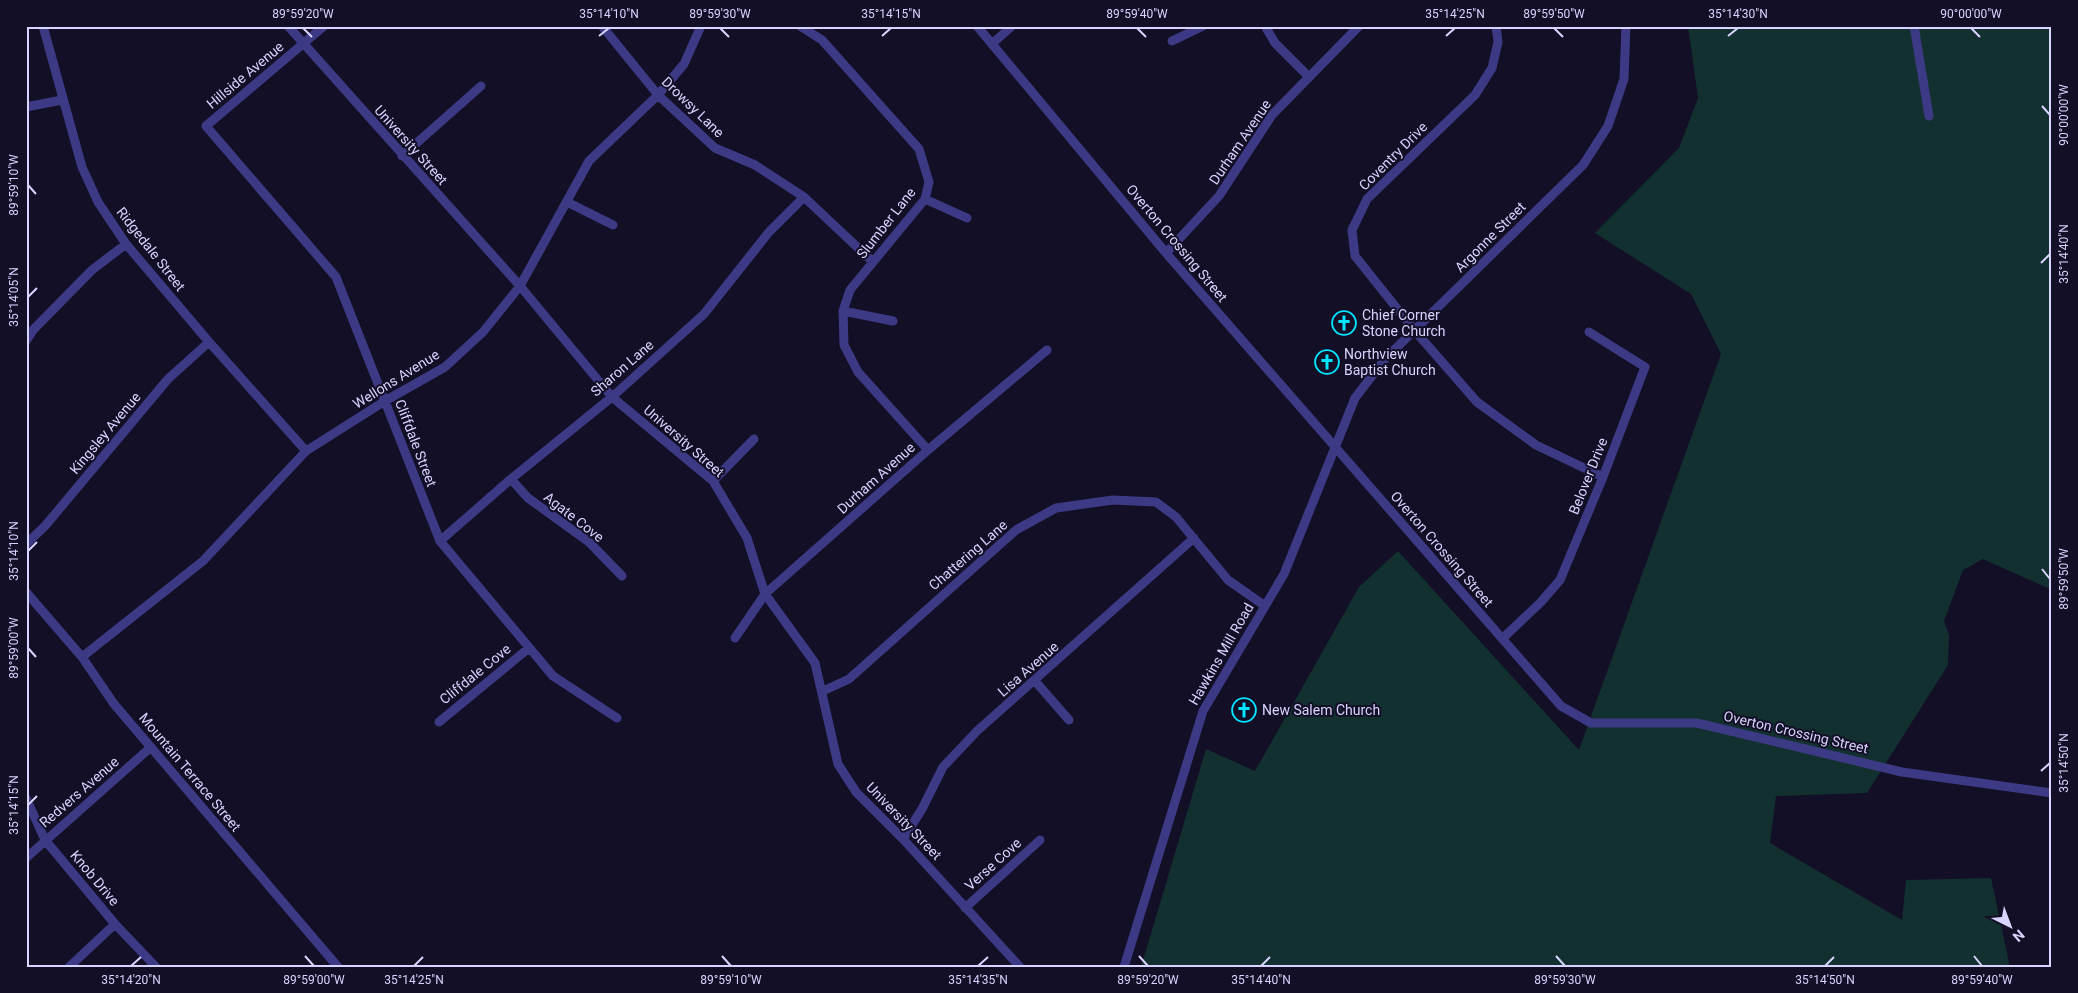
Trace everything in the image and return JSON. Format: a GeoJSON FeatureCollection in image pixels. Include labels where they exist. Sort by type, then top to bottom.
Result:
{"type":"FeatureCollection","features":[{"type":"Feature","properties":{"kind":"street","name":"Ridgedale Street"},"geometry":{"type":"LineString","coordinates":[[43,26],[82,168],[98,202],[126,244],[208,342],[306,451]]}},
{"type":"Feature","properties":{"kind":"street","name":"University Street"},"geometry":{"type":"LineString","coordinates":[[288,26],[302,44],[520,286],[612,396],[713,481],[747,538],[766,594],[815,663],[823,691],[838,764],[856,792],[903,839],[1020,967]]}},
{"type":"Feature","properties":{"kind":"street","name":"Hillside Avenue"},"geometry":{"type":"LineString","coordinates":[[206,126],[324,26]]}},
{"type":"Feature","properties":{"kind":"street","name":"Drowsy Lane"},"geometry":{"type":"LineString","coordinates":[[602,26],[658,95],[715,148],[756,165],[804,197],[874,262]]}},
{"type":"Feature","properties":{"kind":"street","name":"Wellons Avenue"},"geometry":{"type":"LineString","coordinates":[[82,657],[203,561],[306,451],[385,401],[445,367],[483,332],[520,286],[589,161],[658,95],[684,64],[701,26]]}},
{"type":"Feature","properties":{"kind":"street","name":"Slumber Lane"},"geometry":{"type":"LineString","coordinates":[[800,26],[822,40],[919,149],[929,182],[925,199],[850,290],[843,311],[844,345],[858,372],[928,450]]}},
{"type":"Feature","properties":{"kind":"street","name":"Overton Crossing Street"},"geometry":{"type":"LineString","coordinates":[[978,26],[1166,253],[1561,706],[1590,722],[1697,724],[1902,772],[2052,793]]}},
{"type":"Feature","properties":{"kind":"street"},"geometry":{"type":"LineString","coordinates":[[993,43],[1012,26]]}},
{"type":"Feature","properties":{"kind":"street"},"geometry":{"type":"LineString","coordinates":[[1172,41],[1203,26]]}},
{"type":"Feature","properties":{"kind":"street"},"geometry":{"type":"LineString","coordinates":[[1265,26],[1275,43],[1308,76]]}},
{"type":"Feature","properties":{"kind":"street","name":"Durham Avenue"},"geometry":{"type":"LineString","coordinates":[[1166,253],[1219,196],[1272,115],[1308,76],[1359,26]]}},
{"type":"Feature","properties":{"kind":"street","name":"Coventry Drive"},"geometry":{"type":"LineString","coordinates":[[1496,26],[1498,42],[1492,68],[1475,95],[1368,199],[1352,230],[1355,256],[1477,402],[1536,445],[1603,477]]}},
{"type":"Feature","properties":{"kind":"street","name":"Argonne Street"},"geometry":{"type":"LineString","coordinates":[[1336,449],[1355,398],[1385,359],[1583,165],[1608,126],[1624,79],[1626,26]]}},
{"type":"Feature","properties":{"kind":"street"},"geometry":{"type":"LineString","coordinates":[[1914,26],[1929,116]]}},
{"type":"Feature","properties":{"kind":"street"},"geometry":{"type":"LineString","coordinates":[[402,156],[481,86]]}},
{"type":"Feature","properties":{"kind":"street"},"geometry":{"type":"LineString","coordinates":[[26,107],[62,100]]}},
{"type":"Feature","properties":{"kind":"street","name":"Cliffdale Street"},"geometry":{"type":"LineString","coordinates":[[206,126],[336,277],[440,541],[553,676],[617,718]]}},
{"type":"Feature","properties":{"kind":"street","name":"Sharon Lane"},"geometry":{"type":"LineString","coordinates":[[440,541],[511,479],[612,396],[704,314],[769,232],[804,197]]}},
{"type":"Feature","properties":{"kind":"street"},"geometry":{"type":"LineString","coordinates":[[925,199],[967,218]]}},
{"type":"Feature","properties":{"kind":"street"},"geometry":{"type":"LineString","coordinates":[[567,202],[613,225]]}},
{"type":"Feature","properties":{"kind":"street"},"geometry":{"type":"LineString","coordinates":[[26,341],[33,330],[92,270],[126,244]]}},
{"type":"Feature","properties":{"kind":"street"},"geometry":{"type":"LineString","coordinates":[[843,311],[893,321]]}},
{"type":"Feature","properties":{"kind":"street","name":"Belover Drive"},"geometry":{"type":"LineString","coordinates":[[1503,638],[1541,602],[1560,580],[1603,477],[1645,368],[1589,332]]}},
{"type":"Feature","properties":{"kind":"street","name":"Kingsley Avenue"},"geometry":{"type":"LineString","coordinates":[[26,544],[46,526],[168,379],[208,342]]}},
{"type":"Feature","properties":{"kind":"street","name":"Durham Avenue"},"geometry":{"type":"LineString","coordinates":[[735,638],[766,594],[928,450],[1047,350]]}},
{"type":"Feature","properties":{"kind":"street"},"geometry":{"type":"LineString","coordinates":[[713,481],[754,439]]}},
{"type":"Feature","properties":{"kind":"street","name":"Hawkins Mill Road"},"geometry":{"type":"LineString","coordinates":[[1124,967],[1203,711],[1284,574],[1336,449]]}},
{"type":"Feature","properties":{"kind":"street","name":"Agate Cove"},"geometry":{"type":"LineString","coordinates":[[511,479],[528,498],[589,542],[622,576]]}},
{"type":"Feature","properties":{"kind":"street","name":"Chattering Lane"},"geometry":{"type":"LineString","coordinates":[[823,691],[849,680],[1016,530],[1056,508],[1113,500],[1156,502],[1176,517],[1228,580],[1264,606]]}},
{"type":"Feature","properties":{"kind":"street","name":"Lisa Avenue"},"geometry":{"type":"LineString","coordinates":[[903,839],[922,809],[943,767],[977,731],[1194,538]]}},
{"type":"Feature","properties":{"kind":"street","name":"Mountain Terrace Street"},"geometry":{"type":"LineString","coordinates":[[26,592],[82,657],[114,704],[338,967]]}},
{"type":"Feature","properties":{"kind":"street","name":"Cliffdale Cove"},"geometry":{"type":"LineString","coordinates":[[439,722],[529,648]]}},
{"type":"Feature","properties":{"kind":"street"},"geometry":{"type":"LineString","coordinates":[[1035,681],[1069,720]]}},
{"type":"Feature","properties":{"kind":"street","name":"Redvers Avenue"},"geometry":{"type":"LineString","coordinates":[[26,858],[151,748]]}},
{"type":"Feature","properties":{"kind":"street","name":"Knob Drive"},"geometry":{"type":"LineString","coordinates":[[26,798],[45,840],[116,924],[156,967]]}},
{"type":"Feature","properties":{"kind":"street","name":"Verse Cove"},"geometry":{"type":"LineString","coordinates":[[965,908],[1040,840]]}},
{"type":"Feature","properties":{"kind":"street"},"geometry":{"type":"LineString","coordinates":[[69,967],[116,924]]}},
{"type":"Feature","properties":{"kind":"green space"},"geometry":{"type":"Polygon","coordinates":[[[1688,26],[2052,26],[2052,590],[1983,559],[1963,570],[1944,621],[1949,635],[1948,665],[1867,793],[1776,796],[1770,843],[1902,920],[1906,880],[1991,878],[2010,967],[1141,967],[1206,749],[1255,771],[1359,587],[1398,551],[1579,750],[1721,354],[1691,294],[1595,233],[1679,148],[1698,98],[1688,26]]]}},
{"type":"Feature","properties":{"kind":"place","name":"Chief Corner Stone Church"},"geometry":{"type":"Point","coordinates":[1344,323]}},
{"type":"Feature","properties":{"kind":"place","name":"Northview Baptist Church"},"geometry":{"type":"Point","coordinates":[1327,362]}},
{"type":"Feature","properties":{"kind":"place","name":"New Salem Church"},"geometry":{"type":"Point","coordinates":[1244,710]}}]}
